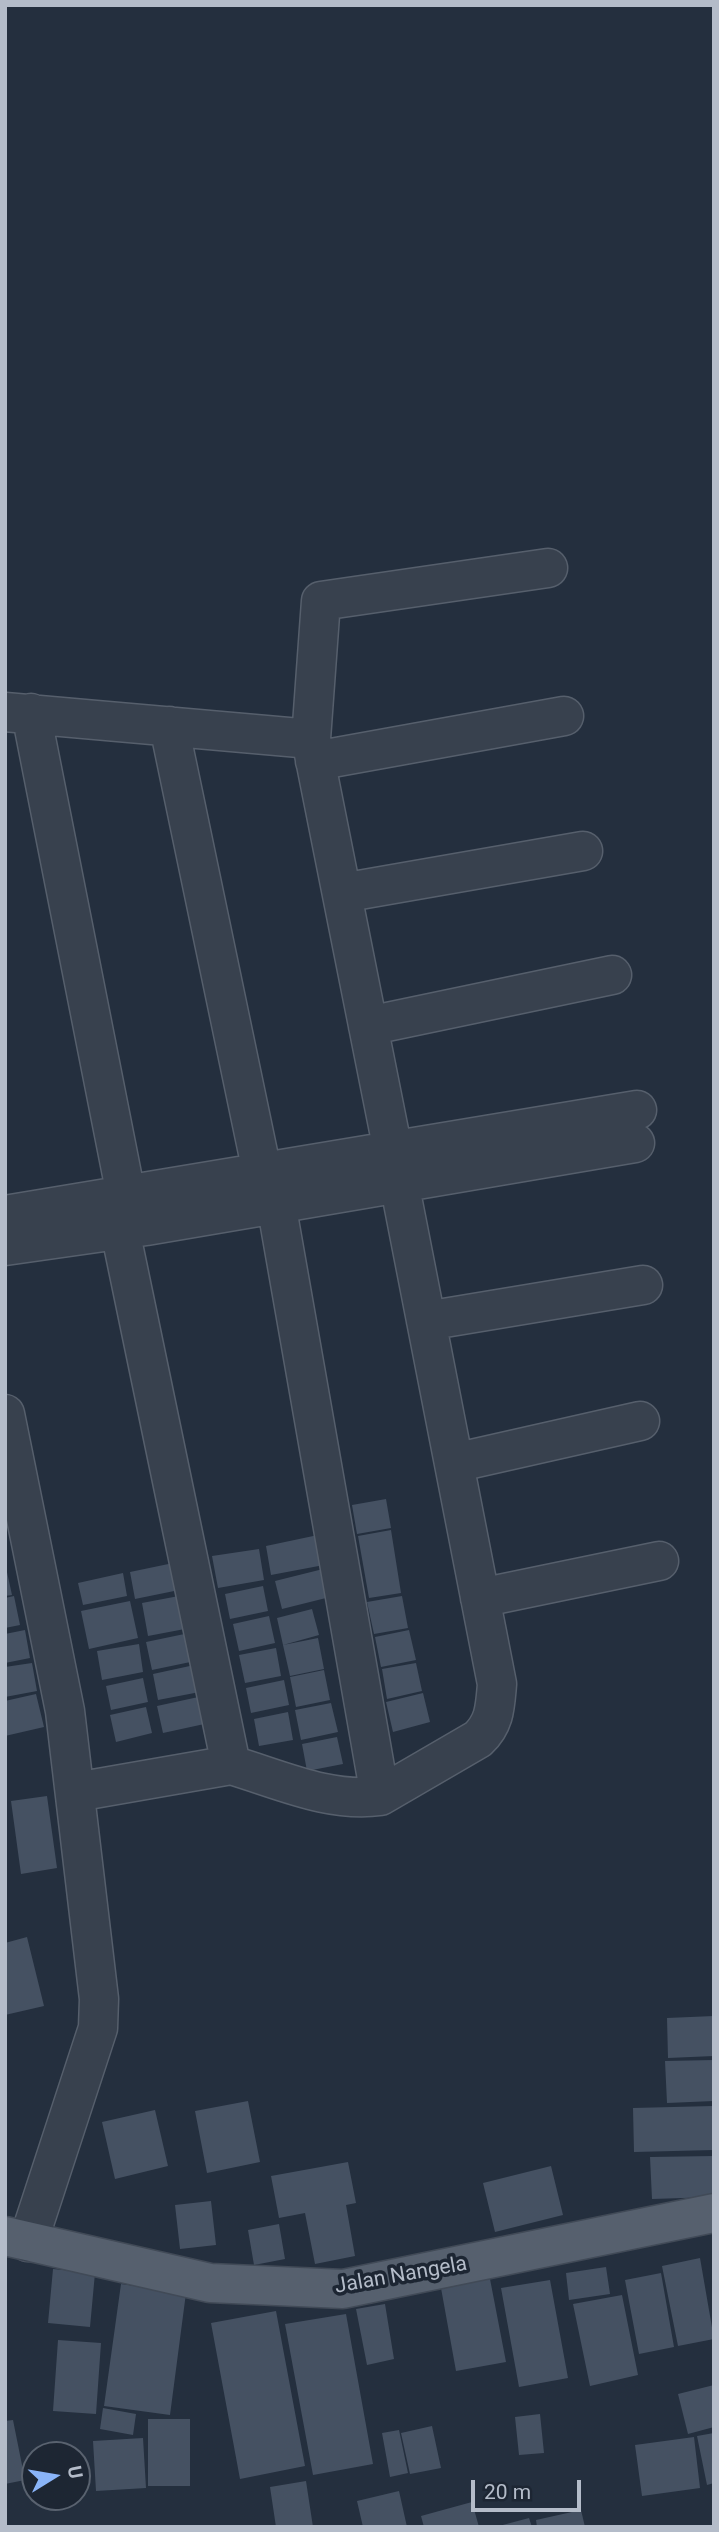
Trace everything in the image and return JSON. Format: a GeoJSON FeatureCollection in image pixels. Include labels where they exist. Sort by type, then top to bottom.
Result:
{"type":"FeatureCollection","features":[{"type":"Feature","properties":{"kind":"main road","name":"Jalan Nangela"},"geometry":{"type":"LineString","coordinates":[[17,2239],[210,2283],[343,2289],[714,2213]]}},
{"type":"Feature","properties":{"kind":"street"},"geometry":{"type":"LineString","coordinates":[[76,1792],[231,1765],[335,1797],[357,1799],[380,1796],[478,1739],[488,1730],[495,1716],[497,1684],[313,750],[321,601],[548,568]]}},
{"type":"Feature","properties":{"kind":"street"},"geometry":{"type":"LineString","coordinates":[[231,1765],[123,1212],[18,712],[169,726],[313,750],[564,716]]}},
{"type":"Feature","properties":{"kind":"street"},"geometry":{"type":"LineString","coordinates":[[169,726],[269,1188],[380,1796]]}},
{"type":"Feature","properties":{"kind":"street"},"geometry":{"type":"LineString","coordinates":[[342,894],[583,851]]}},
{"type":"Feature","properties":{"kind":"street"},"geometry":{"type":"LineString","coordinates":[[368,1026],[612,975]]}},
{"type":"Feature","properties":{"kind":"street"},"geometry":{"type":"LineString","coordinates":[[5,1246],[123,1212],[636,1126]]}},
{"type":"Feature","properties":{"kind":"street"},"geometry":{"type":"LineString","coordinates":[[5,1215],[123,1212]]}},
{"type":"Feature","properties":{"kind":"street"},"geometry":{"type":"LineString","coordinates":[[426,1321],[643,1286]]}},
{"type":"Feature","properties":{"kind":"street"},"geometry":{"type":"LineString","coordinates":[[5,1414],[65,1711],[99,1999],[98,2028],[17,2239]]}},
{"type":"Feature","properties":{"kind":"street"},"geometry":{"type":"LineString","coordinates":[[454,1463],[640,1421]]}},
{"type":"Feature","properties":{"kind":"street"},"geometry":{"type":"LineString","coordinates":[[480,1598],[659,1561]]}},
{"type":"Feature","properties":{"kind":"building"},"geometry":{"type":"Polygon","coordinates":[[[386,1499],[391,1528],[357,1534],[352,1505],[386,1499]]]}},
{"type":"Feature","properties":{"kind":"building"},"geometry":{"type":"Polygon","coordinates":[[[391,1530],[401,1593],[369,1598],[358,1536],[391,1530]]]}},
{"type":"Feature","properties":{"kind":"building"},"geometry":{"type":"Polygon","coordinates":[[[318,1535],[324,1565],[271,1575],[266,1546],[318,1535]]]}},
{"type":"Feature","properties":{"kind":"building"},"geometry":{"type":"Polygon","coordinates":[[[259,1549],[264,1580],[218,1588],[212,1556],[259,1549]]]}},
{"type":"Feature","properties":{"kind":"building"},"geometry":{"type":"Polygon","coordinates":[[[178,1562],[184,1589],[135,1599],[130,1572],[178,1562]]]}},
{"type":"Feature","properties":{"kind":"building"},"geometry":{"type":"Polygon","coordinates":[[[5,1563],[12,1595],[5,1596],[5,1563]]]}},
{"type":"Feature","properties":{"kind":"building"},"geometry":{"type":"Polygon","coordinates":[[[323,1569],[330,1597],[282,1609],[275,1581],[323,1569]]]}},
{"type":"Feature","properties":{"kind":"building"},"geometry":{"type":"Polygon","coordinates":[[[123,1573],[127,1596],[83,1605],[78,1583],[123,1573]]]}},
{"type":"Feature","properties":{"kind":"building"},"geometry":{"type":"Polygon","coordinates":[[[263,1586],[268,1611],[230,1619],[225,1594],[263,1586]]]}},
{"type":"Feature","properties":{"kind":"building"},"geometry":{"type":"Polygon","coordinates":[[[184,1595],[190,1628],[148,1636],[142,1603],[184,1595]]]}},
{"type":"Feature","properties":{"kind":"building"},"geometry":{"type":"Polygon","coordinates":[[[14,1596],[20,1625],[5,1628],[5,1598],[14,1596]]]}},
{"type":"Feature","properties":{"kind":"building"},"geometry":{"type":"Polygon","coordinates":[[[402,1596],[408,1628],[374,1634],[367,1602],[402,1596]]]}},
{"type":"Feature","properties":{"kind":"building"},"geometry":{"type":"Polygon","coordinates":[[[130,1601],[138,1638],[89,1649],[81,1611],[130,1601]]]}},
{"type":"Feature","properties":{"kind":"building"},"geometry":{"type":"Polygon","coordinates":[[[312,1609],[319,1635],[283,1645],[277,1618],[312,1609]]]}},
{"type":"Feature","properties":{"kind":"building"},"geometry":{"type":"Polygon","coordinates":[[[269,1616],[275,1643],[239,1651],[233,1624],[269,1616]]]}},
{"type":"Feature","properties":{"kind":"building"},"geometry":{"type":"Polygon","coordinates":[[[25,1630],[30,1658],[5,1663],[5,1634],[25,1630]]]}},
{"type":"Feature","properties":{"kind":"building"},"geometry":{"type":"Polygon","coordinates":[[[409,1630],[416,1660],[381,1667],[375,1637],[409,1630]]]}},
{"type":"Feature","properties":{"kind":"building"},"geometry":{"type":"Polygon","coordinates":[[[194,1632],[200,1660],[152,1670],[146,1642],[194,1632]]]}},
{"type":"Feature","properties":{"kind":"building"},"geometry":{"type":"Polygon","coordinates":[[[318,1638],[324,1669],[290,1676],[283,1645],[318,1638]]]}},
{"type":"Feature","properties":{"kind":"building"},"geometry":{"type":"Polygon","coordinates":[[[139,1644],[143,1672],[102,1680],[97,1651],[139,1644]]]}},
{"type":"Feature","properties":{"kind":"building"},"geometry":{"type":"Polygon","coordinates":[[[276,1648],[281,1676],[245,1683],[239,1655],[276,1648]]]}},
{"type":"Feature","properties":{"kind":"building"},"geometry":{"type":"Polygon","coordinates":[[[32,1663],[37,1691],[5,1697],[5,1667],[32,1663]]]}},
{"type":"Feature","properties":{"kind":"building"},"geometry":{"type":"Polygon","coordinates":[[[416,1663],[422,1691],[387,1699],[382,1669],[416,1663]]]}},
{"type":"Feature","properties":{"kind":"building"},"geometry":{"type":"Polygon","coordinates":[[[199,1664],[205,1691],[158,1700],[153,1674],[199,1664]]]}},
{"type":"Feature","properties":{"kind":"building"},"geometry":{"type":"Polygon","coordinates":[[[324,1670],[330,1700],[296,1707],[290,1677],[324,1670]]]}},
{"type":"Feature","properties":{"kind":"building"},"geometry":{"type":"Polygon","coordinates":[[[143,1678],[148,1702],[111,1710],[106,1686],[143,1678]]]}},
{"type":"Feature","properties":{"kind":"building"},"geometry":{"type":"Polygon","coordinates":[[[284,1680],[289,1705],[251,1713],[246,1688],[284,1680]]]}},
{"type":"Feature","properties":{"kind":"building"},"geometry":{"type":"Polygon","coordinates":[[[423,1693],[430,1722],[393,1732],[386,1702],[423,1693]]]}},
{"type":"Feature","properties":{"kind":"building"},"geometry":{"type":"Polygon","coordinates":[[[36,1694],[44,1727],[5,1736],[5,1701],[36,1694]]]}},
{"type":"Feature","properties":{"kind":"building"},"geometry":{"type":"Polygon","coordinates":[[[203,1696],[209,1723],[163,1733],[157,1706],[203,1696]]]}},
{"type":"Feature","properties":{"kind":"building"},"geometry":{"type":"Polygon","coordinates":[[[331,1703],[338,1732],[301,1740],[295,1710],[331,1703]]]}},
{"type":"Feature","properties":{"kind":"building"},"geometry":{"type":"Polygon","coordinates":[[[146,1707],[152,1733],[116,1742],[110,1715],[146,1707]]]}},
{"type":"Feature","properties":{"kind":"building"},"geometry":{"type":"Polygon","coordinates":[[[288,1712],[293,1740],[259,1746],[254,1719],[288,1712]]]}},
{"type":"Feature","properties":{"kind":"building"},"geometry":{"type":"Polygon","coordinates":[[[337,1737],[343,1764],[307,1771],[302,1744],[337,1737]]]}},
{"type":"Feature","properties":{"kind":"building"},"geometry":{"type":"Polygon","coordinates":[[[47,1796],[57,1868],[21,1874],[11,1801],[47,1796]]]}},
{"type":"Feature","properties":{"kind":"building"},"geometry":{"type":"Polygon","coordinates":[[[27,1937],[44,2006],[5,2015],[5,1943],[27,1937]]]}},
{"type":"Feature","properties":{"kind":"building"},"geometry":{"type":"Polygon","coordinates":[[[714,2016],[714,2056],[668,2058],[667,2018],[714,2016]]]}},
{"type":"Feature","properties":{"kind":"building"},"geometry":{"type":"Polygon","coordinates":[[[714,2060],[714,2101],[667,2103],[665,2061],[714,2060]]]}},
{"type":"Feature","properties":{"kind":"building"},"geometry":{"type":"Polygon","coordinates":[[[248,2101],[260,2162],[207,2173],[195,2111],[248,2101]]]}},
{"type":"Feature","properties":{"kind":"building"},"geometry":{"type":"Polygon","coordinates":[[[713,2106],[714,2150],[634,2152],[633,2108],[713,2106]]]}},
{"type":"Feature","properties":{"kind":"building"},"geometry":{"type":"Polygon","coordinates":[[[155,2110],[168,2166],[115,2179],[102,2122],[155,2110]]]}},
{"type":"Feature","properties":{"kind":"building"},"geometry":{"type":"Polygon","coordinates":[[[714,2156],[714,2197],[652,2199],[650,2157],[714,2156]]]}},
{"type":"Feature","properties":{"kind":"building"},"geometry":{"type":"Polygon","coordinates":[[[348,2162],[356,2203],[346,2205],[355,2256],[315,2264],[305,2213],[279,2218],[271,2176],[348,2162]]]}},
{"type":"Feature","properties":{"kind":"building"},"geometry":{"type":"Polygon","coordinates":[[[551,2166],[563,2215],[495,2232],[483,2183],[551,2166]]]}},
{"type":"Feature","properties":{"kind":"building"},"geometry":{"type":"Polygon","coordinates":[[[211,2201],[216,2245],[180,2249],[175,2205],[211,2201]]]}},
{"type":"Feature","properties":{"kind":"building"},"geometry":{"type":"Polygon","coordinates":[[[279,2224],[285,2259],[254,2265],[248,2230],[279,2224]]]}},
{"type":"Feature","properties":{"kind":"building"},"geometry":{"type":"Polygon","coordinates":[[[700,2258],[714,2339],[678,2346],[662,2266],[700,2258]]]}},
{"type":"Feature","properties":{"kind":"building"},"geometry":{"type":"Polygon","coordinates":[[[606,2267],[610,2294],[569,2300],[566,2273],[606,2267]]]}},
{"type":"Feature","properties":{"kind":"building"},"geometry":{"type":"Polygon","coordinates":[[[53,2269],[95,2273],[90,2327],[48,2323],[53,2269]]]}},
{"type":"Feature","properties":{"kind":"building"},"geometry":{"type":"Polygon","coordinates":[[[661,2273],[674,2347],[639,2354],[625,2280],[661,2273]]]}},
{"type":"Feature","properties":{"kind":"building"},"geometry":{"type":"Polygon","coordinates":[[[490,2279],[506,2362],[456,2371],[441,2288],[490,2279]]]}},
{"type":"Feature","properties":{"kind":"building"},"geometry":{"type":"Polygon","coordinates":[[[550,2280],[568,2378],[519,2387],[501,2288],[550,2280]]]}},
{"type":"Feature","properties":{"kind":"building"},"geometry":{"type":"Polygon","coordinates":[[[121,2284],[186,2293],[170,2415],[104,2406],[121,2284]]]}},
{"type":"Feature","properties":{"kind":"building"},"geometry":{"type":"Polygon","coordinates":[[[622,2295],[638,2375],[590,2386],[573,2304],[622,2295]]]}},
{"type":"Feature","properties":{"kind":"building"},"geometry":{"type":"Polygon","coordinates":[[[385,2304],[394,2359],[367,2365],[356,2309],[385,2304]]]}},
{"type":"Feature","properties":{"kind":"building"},"geometry":{"type":"Polygon","coordinates":[[[276,2311],[305,2466],[240,2479],[211,2323],[276,2311]]]}},
{"type":"Feature","properties":{"kind":"building"},"geometry":{"type":"Polygon","coordinates":[[[346,2314],[373,2464],[313,2475],[285,2324],[346,2314]]]}},
{"type":"Feature","properties":{"kind":"building"},"geometry":{"type":"Polygon","coordinates":[[[58,2340],[101,2343],[96,2414],[53,2411],[58,2340]]]}},
{"type":"Feature","properties":{"kind":"building"},"geometry":{"type":"Polygon","coordinates":[[[714,2385],[714,2427],[688,2434],[678,2394],[714,2385]]]}},
{"type":"Feature","properties":{"kind":"building"},"geometry":{"type":"Polygon","coordinates":[[[103,2408],[136,2414],[133,2435],[100,2429],[103,2408]]]}},
{"type":"Feature","properties":{"kind":"building"},"geometry":{"type":"Polygon","coordinates":[[[540,2414],[544,2453],[519,2455],[515,2417],[540,2414]]]}},
{"type":"Feature","properties":{"kind":"building"},"geometry":{"type":"Polygon","coordinates":[[[148,2419],[190,2419],[190,2486],[148,2486],[148,2419]]]}},
{"type":"Feature","properties":{"kind":"building"},"geometry":{"type":"Polygon","coordinates":[[[13,2420],[21,2460],[21,2481],[5,2484],[5,2421],[13,2420]]]}},
{"type":"Feature","properties":{"kind":"building"},"geometry":{"type":"Polygon","coordinates":[[[432,2426],[441,2468],[410,2474],[401,2433],[432,2426]]]}},
{"type":"Feature","properties":{"kind":"building"},"geometry":{"type":"Polygon","coordinates":[[[399,2430],[408,2473],[390,2477],[382,2433],[399,2430]]]}},
{"type":"Feature","properties":{"kind":"building"},"geometry":{"type":"Polygon","coordinates":[[[714,2433],[714,2483],[707,2485],[697,2436],[714,2433]]]}},
{"type":"Feature","properties":{"kind":"building"},"geometry":{"type":"Polygon","coordinates":[[[694,2437],[700,2488],[642,2496],[635,2445],[694,2437]]]}},
{"type":"Feature","properties":{"kind":"building"},"geometry":{"type":"Polygon","coordinates":[[[143,2438],[146,2488],[96,2491],[93,2441],[143,2438]]]}},
{"type":"Feature","properties":{"kind":"building"},"geometry":{"type":"Polygon","coordinates":[[[306,2481],[313,2527],[276,2527],[270,2487],[306,2481]]]}},
{"type":"Feature","properties":{"kind":"building"},"geometry":{"type":"Polygon","coordinates":[[[399,2491],[407,2527],[363,2527],[357,2501],[399,2491]]]}},
{"type":"Feature","properties":{"kind":"building"},"geometry":{"type":"Polygon","coordinates":[[[472,2502],[479,2527],[424,2527],[421,2516],[472,2502]]]}},
{"type":"Feature","properties":{"kind":"building"},"geometry":{"type":"Polygon","coordinates":[[[581,2510],[585,2527],[537,2527],[536,2520],[581,2510]]]}},
{"type":"Feature","properties":{"kind":"building"},"geometry":{"type":"Polygon","coordinates":[[[529,2518],[532,2527],[499,2527],[499,2526],[529,2518]]]}}]}
